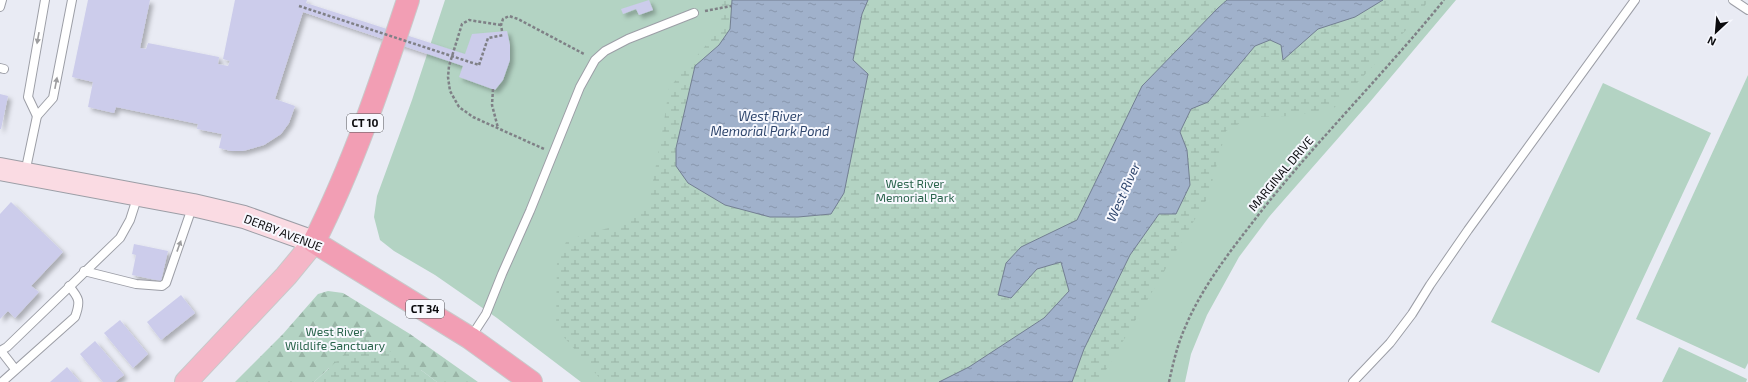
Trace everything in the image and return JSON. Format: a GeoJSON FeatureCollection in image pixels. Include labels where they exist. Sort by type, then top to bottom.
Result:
{"type":"FeatureCollection","features":[{"type":"Feature","properties":{"kind":"highway","name":"CT 10"},"geometry":{"type":"LineString","coordinates":[[314,242],[334,201],[388,60],[408,0]]}},
{"type":"Feature","properties":{"kind":"highway","name":"DERBY AVENUE"},"geometry":{"type":"LineString","coordinates":[[314,242],[470,338],[531,382]]}},
{"type":"Feature","properties":{"kind":"main road","name":"DERBY AVENUE"},"geometry":{"type":"LineString","coordinates":[[0,169],[193,205],[244,217],[314,242]]}},
{"type":"Feature","properties":{"kind":"main road","name":"CT 10"},"geometry":{"type":"LineString","coordinates":[[186,382],[286,276],[314,242]]}},
{"type":"Feature","properties":{"kind":"lane"},"geometry":{"type":"LineString","coordinates":[[0,7],[2,0]]}},
{"type":"Feature","properties":{"kind":"lane"},"geometry":{"type":"LineString","coordinates":[[38,116],[28,97],[45,0]]}},
{"type":"Feature","properties":{"kind":"lane"},"geometry":{"type":"LineString","coordinates":[[25,174],[38,116],[53,98],[72,0]]}},
{"type":"Feature","properties":{"kind":"lane"},"geometry":{"type":"LineString","coordinates":[[1353,382],[1390,343],[1412,314],[1468,230],[1635,0]]}},
{"type":"Feature","properties":{"kind":"lane"},"geometry":{"type":"LineString","coordinates":[[1733,0],[1748,10]]}},
{"type":"Feature","properties":{"kind":"lane"},"geometry":{"type":"LineString","coordinates":[[470,338],[486,314],[580,87],[595,60],[605,52],[628,39],[694,13]]}},
{"type":"Feature","properties":{"kind":"lane"},"geometry":{"type":"LineString","coordinates":[[15,370],[0,351],[120,238],[130,220],[138,194]]}},
{"type":"Feature","properties":{"kind":"lane"},"geometry":{"type":"LineString","coordinates":[[84,271],[136,284],[162,286],[166,283],[193,205]]}},
{"type":"Feature","properties":{"kind":"lane"},"geometry":{"type":"LineString","coordinates":[[2,382],[75,316],[79,306],[78,297],[69,286]]}},
{"type":"Feature","properties":{"kind":"path","name":"MARGINAL DRIVE"},"geometry":{"type":"LineString","coordinates":[[1169,382],[1174,358],[1184,330],[1197,302],[1233,248],[1300,163],[1414,37],[1444,0]]}},
{"type":"Feature","properties":{"kind":"path"},"geometry":{"type":"LineString","coordinates":[[299,6],[479,65],[488,38],[503,33],[501,25],[503,19],[509,16],[518,18],[595,60]]}},
{"type":"Feature","properties":{"kind":"path"},"geometry":{"type":"LineString","coordinates":[[694,13],[732,6]]}},
{"type":"Feature","properties":{"kind":"path"},"geometry":{"type":"LineString","coordinates":[[501,25],[469,20],[462,24],[449,66],[448,77],[450,91],[459,107],[473,116],[553,153]]}},
{"type":"Feature","properties":{"kind":"path"},"geometry":{"type":"LineString","coordinates":[[493,89],[492,104],[499,128]]}},
{"type":"Feature","properties":{"kind":"green space","name":"West River Memorial Park"},"geometry":{"type":"Polygon","coordinates":[[[445,0],[1456,0],[1369,103],[1269,217],[1239,257],[1207,315],[1191,354],[1185,382],[581,382],[497,318],[435,275],[394,251],[380,240],[374,217],[377,196],[412,100],[445,0]]]}},
{"type":"Feature","properties":{"kind":"green space"},"geometry":{"type":"Polygon","coordinates":[[[722,0],[732,0],[730,29],[719,45],[695,66],[853,60],[862,14],[868,0],[1227,0],[1142,86],[1077,220],[1052,231],[1011,298],[1037,269],[1061,262],[1070,291],[1044,318],[969,367],[939,382],[603,382],[556,328],[557,261],[567,240],[622,224],[649,202],[669,88],[707,44],[721,25],[722,0]]]}},
{"type":"Feature","properties":{"kind":"green space"},"geometry":{"type":"Polygon","coordinates":[[[1383,0],[1428,0],[1420,15],[1334,108],[1290,116],[1252,117],[1226,131],[1208,197],[1099,382],[1072,382],[1084,349],[1130,255],[1159,214],[1176,213],[1190,185],[1187,150],[1180,132],[1191,109],[1208,102],[1255,46],[1270,40],[1281,45],[1284,60],[1318,29],[1355,17],[1383,0]]]}},
{"type":"Feature","properties":{"kind":"green space"},"geometry":{"type":"Polygon","coordinates":[[[1748,75],[1748,363],[1745,369],[1636,319],[1748,75]]]}},
{"type":"Feature","properties":{"kind":"green space"},"geometry":{"type":"Polygon","coordinates":[[[1603,83],[1711,133],[1599,373],[1491,322],[1603,83]]]}},
{"type":"Feature","properties":{"kind":"green space","name":"West River Wildlife Sanctuary"},"geometry":{"type":"Polygon","coordinates":[[[328,291],[343,293],[410,334],[478,382],[437,382],[421,370],[329,368],[314,382],[235,382],[283,334],[318,294],[328,291]]]}},
{"type":"Feature","properties":{"kind":"green space"},"geometry":{"type":"Polygon","coordinates":[[[364,336],[421,370],[437,382],[314,382],[364,336]]]}},
{"type":"Feature","properties":{"kind":"green space"},"geometry":{"type":"Polygon","coordinates":[[[1679,347],[1747,379],[1746,382],[1662,382],[1679,347]]]}},
{"type":"Feature","properties":{"kind":"water","name":"West River Memorial Park Pond"},"geometry":{"type":"Polygon","coordinates":[[[732,0],[868,0],[862,14],[853,60],[868,74],[844,193],[831,214],[798,217],[770,217],[725,205],[688,183],[676,166],[676,148],[695,66],[719,45],[730,29],[732,0]]]}},
{"type":"Feature","properties":{"kind":"water","name":"West River"},"geometry":{"type":"Polygon","coordinates":[[[1227,0],[1383,0],[1355,17],[1318,29],[1283,60],[1281,45],[1270,40],[1255,46],[1208,102],[1191,109],[1180,132],[1187,150],[1190,185],[1176,214],[1159,214],[1130,255],[1084,349],[1072,382],[939,382],[969,367],[1044,318],[1069,291],[1061,262],[1037,269],[1011,298],[998,295],[1006,263],[1021,247],[1077,220],[1142,86],[1227,0]]]}},
{"type":"Feature","properties":{"kind":"building"},"geometry":{"type":"Polygon","coordinates":[[[88,0],[150,0],[140,48],[146,49],[148,43],[219,57],[218,64],[228,66],[230,61],[223,59],[235,0],[307,0],[306,3],[465,54],[472,34],[507,31],[510,45],[510,60],[503,80],[495,90],[459,77],[463,66],[303,12],[275,99],[295,106],[289,123],[281,134],[264,145],[243,151],[231,151],[219,148],[222,134],[197,129],[198,124],[116,107],[114,113],[88,107],[93,82],[72,77],[88,0]]]}},
{"type":"Feature","properties":{"kind":"building"},"geometry":{"type":"Polygon","coordinates":[[[649,0],[653,10],[639,15],[636,9],[623,14],[621,9],[649,0]]]}},
{"type":"Feature","properties":{"kind":"building"},"geometry":{"type":"Polygon","coordinates":[[[0,94],[8,96],[1,129],[0,129],[0,94]]]}},
{"type":"Feature","properties":{"kind":"building"},"geometry":{"type":"Polygon","coordinates":[[[11,202],[63,252],[31,286],[39,292],[15,318],[8,311],[0,319],[0,214],[11,202]]]}},
{"type":"Feature","properties":{"kind":"building"},"geometry":{"type":"Polygon","coordinates":[[[134,244],[168,251],[161,281],[132,275],[136,255],[132,254],[134,244]]]}},
{"type":"Feature","properties":{"kind":"building"},"geometry":{"type":"Polygon","coordinates":[[[181,295],[195,313],[161,340],[147,322],[181,295]]]}},
{"type":"Feature","properties":{"kind":"building"},"geometry":{"type":"Polygon","coordinates":[[[120,320],[148,354],[133,368],[104,333],[120,320]]]}},
{"type":"Feature","properties":{"kind":"building"},"geometry":{"type":"Polygon","coordinates":[[[95,341],[124,375],[115,382],[103,382],[80,354],[95,341]]]}},
{"type":"Feature","properties":{"kind":"building"},"geometry":{"type":"Polygon","coordinates":[[[67,367],[80,382],[50,382],[67,367]]]}}]}
